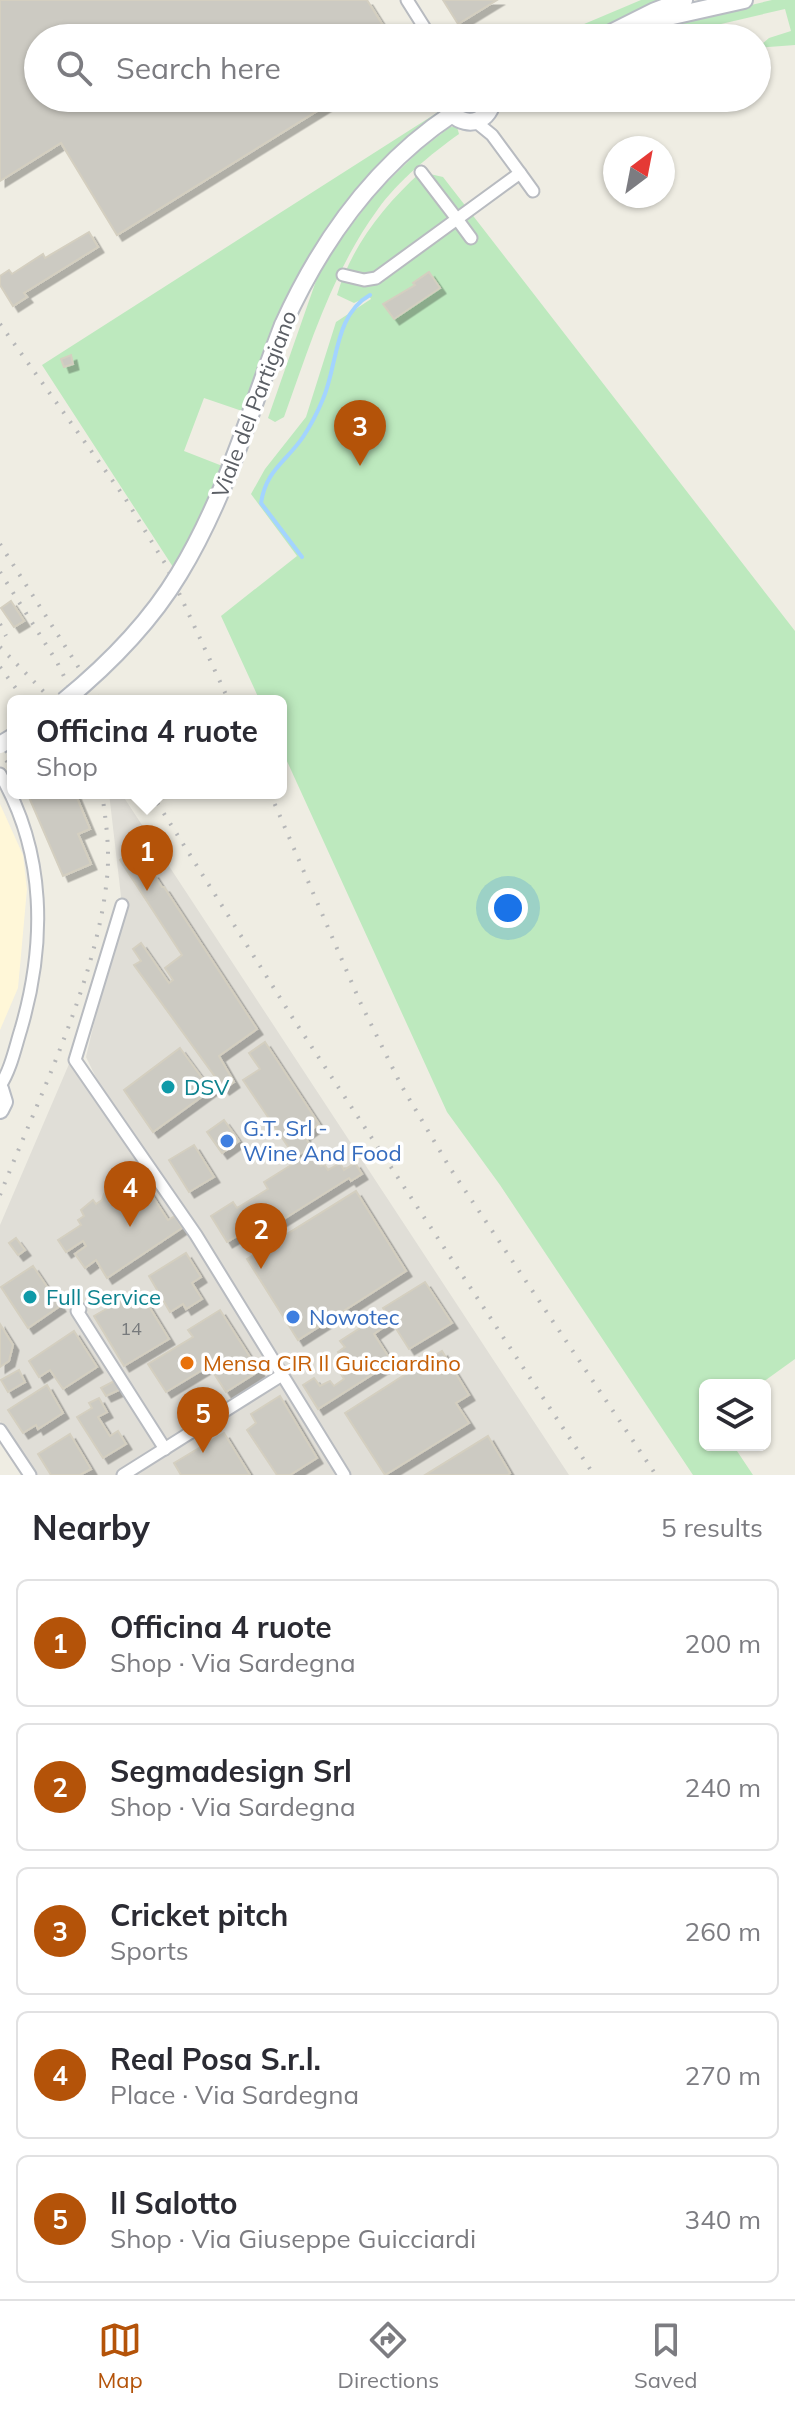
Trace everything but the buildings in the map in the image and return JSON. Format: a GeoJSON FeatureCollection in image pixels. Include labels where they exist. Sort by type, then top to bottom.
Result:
{"type":"FeatureCollection","features":[{"type":"Feature","properties":{"kind":"main road"},"geometry":{"type":"LineString","coordinates":[[632,24],[684,0]]}},
{"type":"Feature","properties":{"kind":"main road"},"geometry":{"type":"LineString","coordinates":[[637,24],[744,0]]}},
{"type":"Feature","properties":{"kind":"main road","name":"Viale del Partigiano"},"geometry":{"type":"LineString","coordinates":[[71,695],[109,662],[140,629],[189,556],[219,495],[283,325],[311,267],[350,210],[443,112]]}},
{"type":"Feature","properties":{"kind":"main road"},"geometry":{"type":"LineString","coordinates":[[455,112],[463,121],[481,118],[485,112]]}},
{"type":"Feature","properties":{"kind":"main road"},"geometry":{"type":"LineString","coordinates":[[0,1088],[4,1102],[0,1110]]}},
{"type":"Feature","properties":{"kind":"street"},"geometry":{"type":"LineString","coordinates":[[407,0],[422,24]]}},
{"type":"Feature","properties":{"kind":"street"},"geometry":{"type":"LineString","coordinates":[[481,118],[533,191]]}},
{"type":"Feature","properties":{"kind":"street"},"geometry":{"type":"LineString","coordinates":[[421,172],[471,238]]}},
{"type":"Feature","properties":{"kind":"street"},"geometry":{"type":"LineString","coordinates":[[343,275],[364,280],[376,278],[520,173]]}},
{"type":"Feature","properties":{"kind":"street"},"geometry":{"type":"LineString","coordinates":[[0,1088],[27,1006],[37,958],[38,923],[31,848],[13,799]]}},
{"type":"Feature","properties":{"kind":"street"},"geometry":{"type":"LineString","coordinates":[[122,905],[75,1060],[196,1235],[344,1475]]}},
{"type":"Feature","properties":{"kind":"street"},"geometry":{"type":"LineString","coordinates":[[80,1309],[77,1311],[165,1449]]}},
{"type":"Feature","properties":{"kind":"street"},"geometry":{"type":"LineString","coordinates":[[123,1475],[282,1375]]}},
{"type":"Feature","properties":{"kind":"street"},"geometry":{"type":"LineString","coordinates":[[0,1430],[30,1475]]}},
{"type":"Feature","properties":{"kind":"shaded area"},"geometry":{"type":"Polygon","coordinates":[[[110,799],[125,799],[569,1475],[35,1475],[0,1421],[0,1225],[69,1064],[133,1153],[86,1057],[122,905],[110,799]]]}},
{"type":"Feature","properties":{"kind":"shaded area"},"geometry":{"type":"Polygon","coordinates":[[[0,804],[23,855],[27,889],[18,988],[0,1030],[0,804]]]}},
{"type":"Feature","properties":{"kind":"green space"},"geometry":{"type":"Polygon","coordinates":[[[641,0],[675,0],[616,24],[584,24],[641,0]]]}},
{"type":"Feature","properties":{"kind":"green space"},"geometry":{"type":"Polygon","coordinates":[[[772,0],[795,0],[795,45],[771,47],[771,37],[791,31],[785,9],[721,24],[675,23],[772,0]]]}},
{"type":"Feature","properties":{"kind":"green space"},"geometry":{"type":"Polygon","coordinates":[[[442,112],[295,282],[262,358],[245,412],[204,398],[184,451],[225,467],[196,535],[173,567],[42,365],[442,112]]]}},
{"type":"Feature","properties":{"kind":"green space"},"geometry":{"type":"Polygon","coordinates":[[[450,127],[457,127],[459,134],[395,188],[362,233],[335,284],[284,417],[275,422],[268,418],[317,278],[338,243],[376,193],[419,151],[450,127]]]}},
{"type":"Feature","properties":{"kind":"green space"},"geometry":{"type":"Polygon","coordinates":[[[421,172],[443,177],[795,631],[795,1359],[767,1379],[699,1379],[699,1451],[737,1451],[753,1475],[693,1475],[500,1185],[447,1112],[287,761],[287,695],[257,695],[221,616],[297,556],[251,494],[265,469],[306,417],[336,322],[371,299],[369,296],[354,303],[337,295],[351,260],[382,213],[421,172]]]}},
{"type":"Feature","properties":{"kind":"waterway"},"geometry":{"type":"LineString","coordinates":[[302,557],[261,503],[267,482],[297,446],[321,404],[343,327],[358,304],[370,295]]}},
{"type":"Feature","properties":{"kind":"railway"},"geometry":{"type":"LineString","coordinates":[[0,324],[125,498],[166,565],[226,695]]}},
{"type":"Feature","properties":{"kind":"railway"},"geometry":{"type":"LineString","coordinates":[[0,544],[96,695]]}},
{"type":"Feature","properties":{"kind":"railway"},"geometry":{"type":"LineString","coordinates":[[0,572],[57,662],[73,695]]}},
{"type":"Feature","properties":{"kind":"railway"},"geometry":{"type":"LineString","coordinates":[[0,624],[6,636]]}},
{"type":"Feature","properties":{"kind":"railway"},"geometry":{"type":"LineString","coordinates":[[0,647],[47,695]]}},
{"type":"Feature","properties":{"kind":"railway"},"geometry":{"type":"LineString","coordinates":[[0,667],[20,694]]}},
{"type":"Feature","properties":{"kind":"railway"},"geometry":{"type":"LineString","coordinates":[[0,750],[7,761]]}},
{"type":"Feature","properties":{"kind":"railway"},"geometry":{"type":"LineString","coordinates":[[0,1195],[64,1039],[91,957],[101,917],[108,867],[103,799]]}},
{"type":"Feature","properties":{"kind":"railway"},"geometry":{"type":"LineString","coordinates":[[155,799],[294,1020],[594,1475]]}},
{"type":"Feature","properties":{"kind":"railway"},"geometry":{"type":"LineString","coordinates":[[273,799],[361,1004],[401,1085],[450,1168],[656,1475]]}},
{"type":"Feature","properties":{"kind":"place","name":"Cricket pitch"},"geometry":{"type":"Point","coordinates":[360,466]}},
{"type":"Feature","properties":{"kind":"place","name":"Officina 4 ruote"},"geometry":{"type":"Point","coordinates":[147,891]}},
{"type":"Feature","properties":{"kind":"place","name":"DSV"},"geometry":{"type":"Point","coordinates":[168,1087]}},
{"type":"Feature","properties":{"kind":"place","name":"G.T. Srl - Wine And Food"},"geometry":{"type":"Point","coordinates":[227,1141]}},
{"type":"Feature","properties":{"kind":"place","name":"Real Posa S.r.l."},"geometry":{"type":"Point","coordinates":[130,1227]}},
{"type":"Feature","properties":{"kind":"place","name":"Segmadesign Srl"},"geometry":{"type":"Point","coordinates":[261,1269]}},
{"type":"Feature","properties":{"kind":"place","name":"Full Service"},"geometry":{"type":"Point","coordinates":[30,1297]}},
{"type":"Feature","properties":{"kind":"place","name":"Nowotec"},"geometry":{"type":"Point","coordinates":[293,1317]}},
{"type":"Feature","properties":{"kind":"place","name":"Mensa CIR Il Guicciardino"},"geometry":{"type":"Point","coordinates":[187,1363]}},
{"type":"Feature","properties":{"kind":"place","name":"Il Salotto"},"geometry":{"type":"Point","coordinates":[203,1453]}}]}
